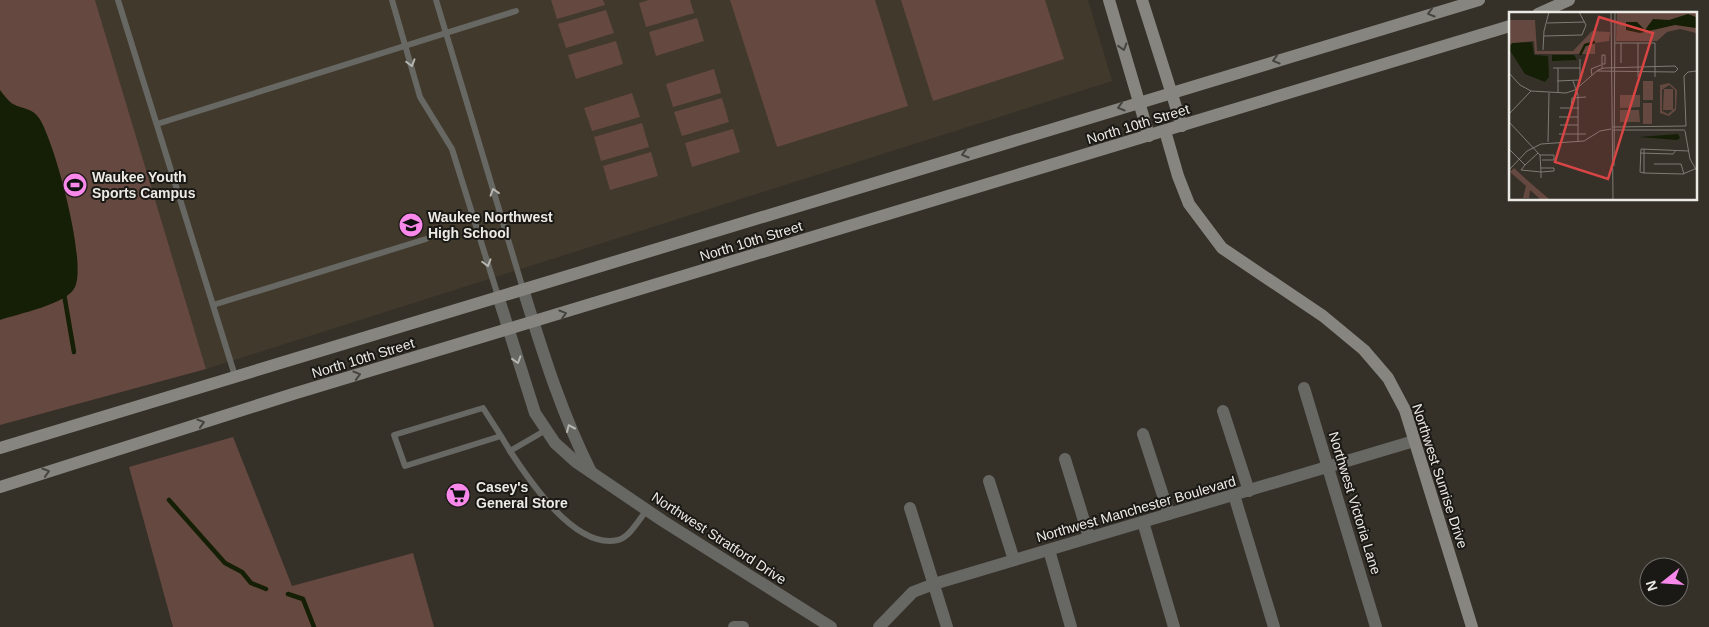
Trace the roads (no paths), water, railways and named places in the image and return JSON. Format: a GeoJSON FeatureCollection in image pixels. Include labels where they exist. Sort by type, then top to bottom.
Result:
{"type":"FeatureCollection","features":[{"type":"Feature","properties":{"kind":"main road"},"geometry":{"type":"LineString","coordinates":[[1109,0],[1149,136]]}},
{"type":"Feature","properties":{"kind":"main road"},"geometry":{"type":"LineString","coordinates":[[1142,0],[1182,126]]}},
{"type":"Feature","properties":{"kind":"main road","name":"North 10th Street"},"geometry":{"type":"LineString","coordinates":[[0,448],[1478,0]]}},
{"type":"Feature","properties":{"kind":"main road"},"geometry":{"type":"LineString","coordinates":[[1542,12],[1569,0]]}},
{"type":"Feature","properties":{"kind":"main road","name":"North 10th Street"},"geometry":{"type":"LineString","coordinates":[[0,486],[293,394],[533,323],[1509,26]]}},
{"type":"Feature","properties":{"kind":"main road","name":"Northwest Sunrise Drive"},"geometry":{"type":"LineString","coordinates":[[1165,131],[1178,176],[1189,204],[1222,248],[1323,316],[1364,350],[1388,378],[1405,410],[1472,627]]}},
{"type":"Feature","properties":{"kind":"street","name":"Northwest Stratford Drive"},"geometry":{"type":"LineString","coordinates":[[523,289],[550,378],[570,429],[591,472]]}},
{"type":"Feature","properties":{"kind":"street","name":"Northwest Stratford Drive"},"geometry":{"type":"LineString","coordinates":[[498,296],[535,414],[555,443],[576,462],[647,510],[831,627]]}},
{"type":"Feature","properties":{"kind":"street","name":"Northwest Victoria Lane"},"geometry":{"type":"LineString","coordinates":[[1304,388],[1376,627]]}},
{"type":"Feature","properties":{"kind":"street"},"geometry":{"type":"LineString","coordinates":[[1223,411],[1249,491]]}},
{"type":"Feature","properties":{"kind":"street"},"geometry":{"type":"LineString","coordinates":[[1144,434],[1169,514]]}},
{"type":"Feature","properties":{"kind":"street","name":"Northwest Manchester Boulevard"},"geometry":{"type":"LineString","coordinates":[[879,627],[913,592],[934,584],[1414,441]]}},
{"type":"Feature","properties":{"kind":"street"},"geometry":{"type":"LineString","coordinates":[[1065,460],[1090,538]]}},
{"type":"Feature","properties":{"kind":"street"},"geometry":{"type":"LineString","coordinates":[[989,481],[1014,560]]}},
{"type":"Feature","properties":{"kind":"street"},"geometry":{"type":"LineString","coordinates":[[1234,495],[1274,627]]}},
{"type":"Feature","properties":{"kind":"street"},"geometry":{"type":"LineString","coordinates":[[910,508],[947,627]]}},
{"type":"Feature","properties":{"kind":"street"},"geometry":{"type":"LineString","coordinates":[[1142,522],[1174,627]]}},
{"type":"Feature","properties":{"kind":"street"},"geometry":{"type":"LineString","coordinates":[[1049,550],[1071,627]]}},
{"type":"Feature","properties":{"kind":"street"},"geometry":{"type":"LineString","coordinates":[[734,627],[743,627]]}},
{"type":"Feature","properties":{"kind":"lane"},"geometry":{"type":"LineString","coordinates":[[118,0],[235,376]]}},
{"type":"Feature","properties":{"kind":"lane"},"geometry":{"type":"LineString","coordinates":[[392,0],[420,97],[452,149],[498,296]]}},
{"type":"Feature","properties":{"kind":"lane"},"geometry":{"type":"LineString","coordinates":[[436,0],[523,289]]}},
{"type":"Feature","properties":{"kind":"lane"},"geometry":{"type":"LineString","coordinates":[[157,124],[516,12]]}},
{"type":"Feature","properties":{"kind":"lane"},"geometry":{"type":"LineString","coordinates":[[213,305],[426,239]]}},
{"type":"Feature","properties":{"kind":"lane"},"geometry":{"type":"LineString","coordinates":[[501,436],[404,466],[394,435],[483,408],[536,490],[566,520],[592,538],[604,541],[619,540],[628,534],[647,510]]}},
{"type":"Feature","properties":{"kind":"lane"},"geometry":{"type":"LineString","coordinates":[[510,451],[546,430]]}},
{"type":"Feature","properties":{"kind":"waterway"},"geometry":{"type":"LineString","coordinates":[[64,294],[74,352]]}},
{"type":"Feature","properties":{"kind":"waterway"},"geometry":{"type":"LineString","coordinates":[[169,500],[225,563],[242,572],[251,583],[266,589]]}},
{"type":"Feature","properties":{"kind":"waterway"},"geometry":{"type":"LineString","coordinates":[[288,594],[303,599],[314,627]]}},
{"type":"Feature","properties":{"kind":"place","name":"Waukee Youth Sports Campus"},"geometry":{"type":"Point","coordinates":[75,185]}},
{"type":"Feature","properties":{"kind":"place","name":"Waukee Northwest High School"},"geometry":{"type":"Point","coordinates":[411,225]}},
{"type":"Feature","properties":{"kind":"place","name":"Casey's General Store"},"geometry":{"type":"Point","coordinates":[458,495]}}]}
